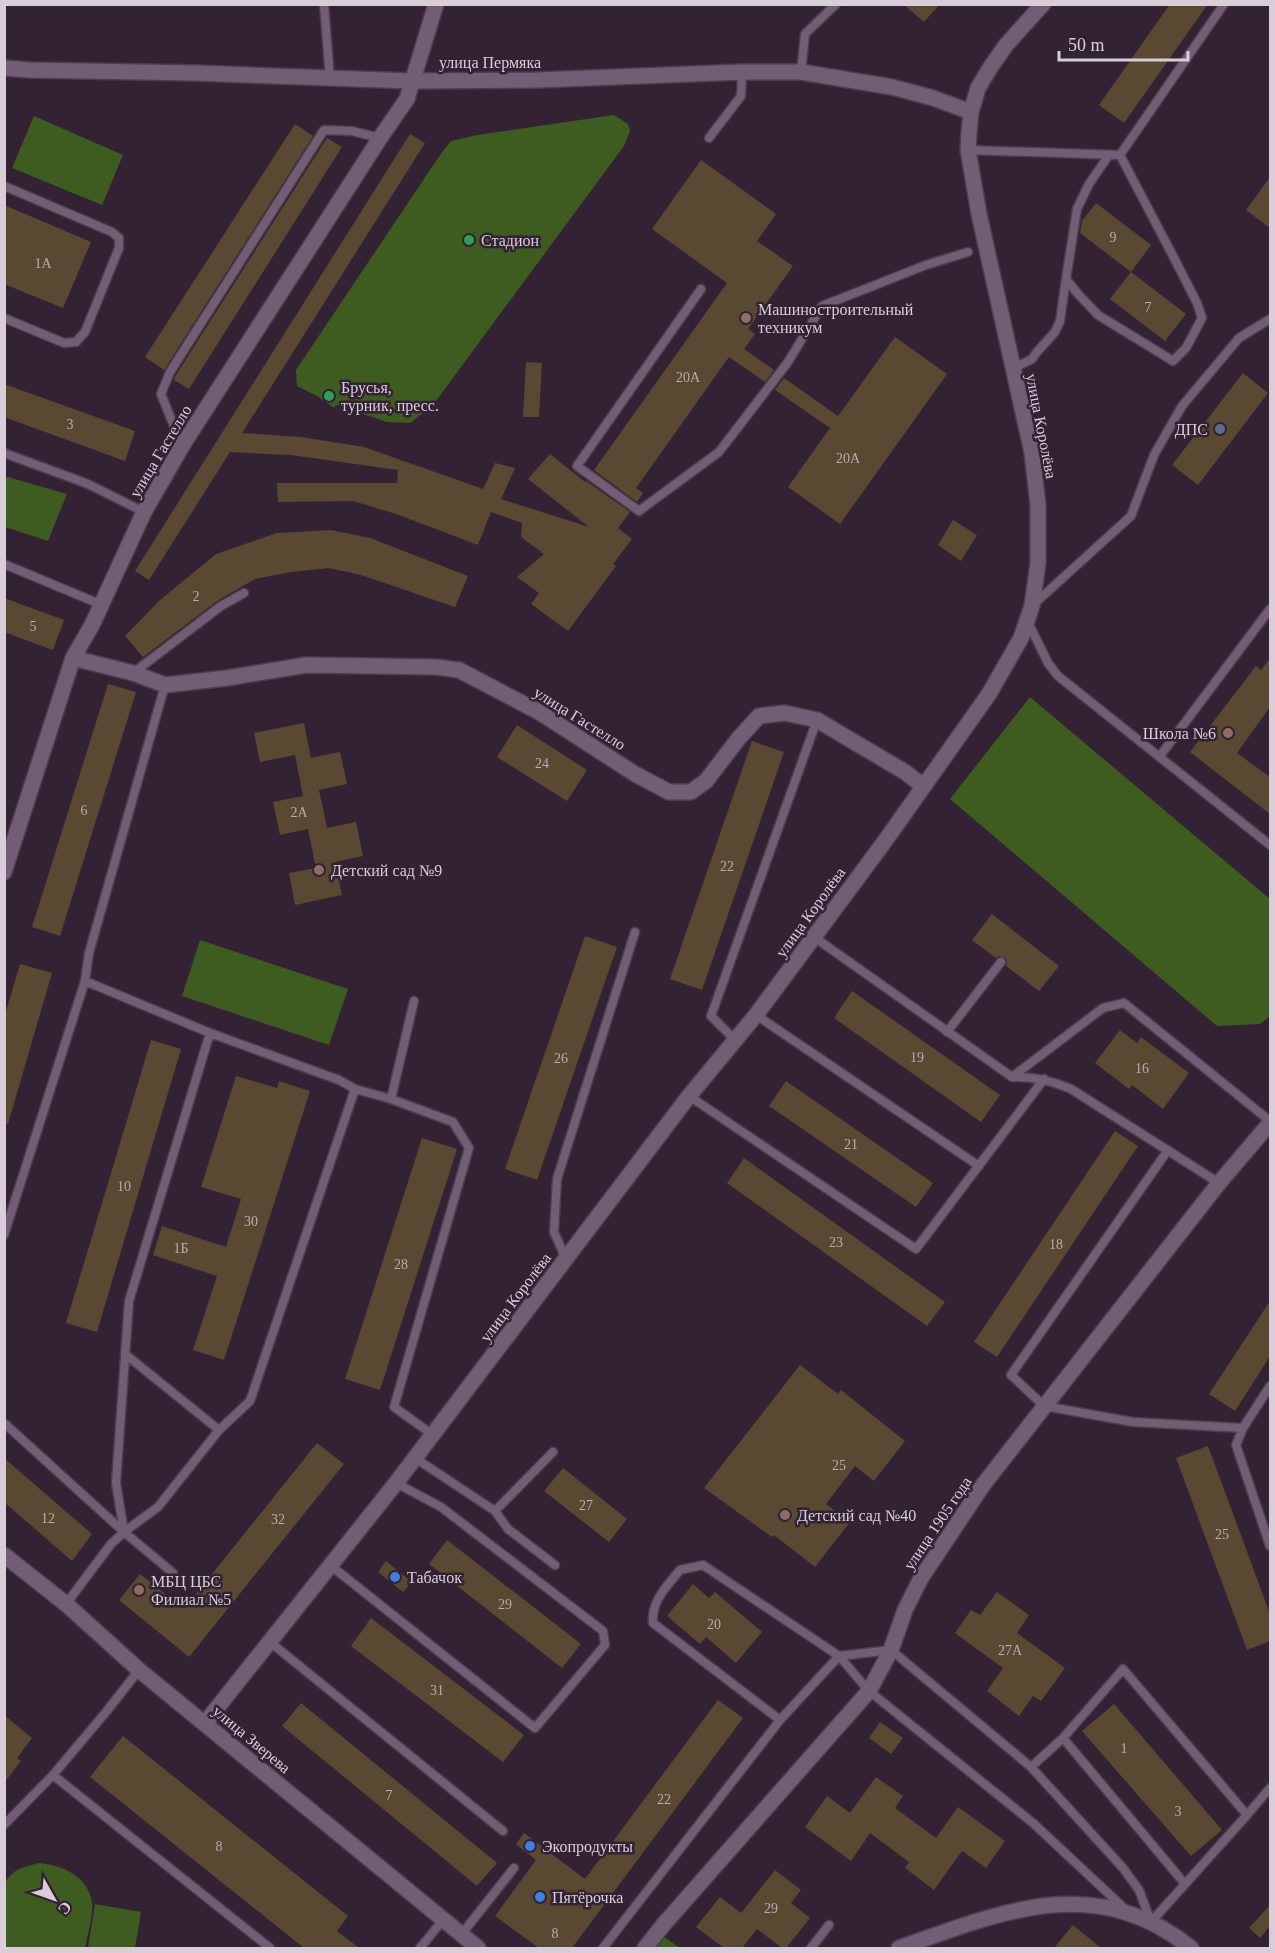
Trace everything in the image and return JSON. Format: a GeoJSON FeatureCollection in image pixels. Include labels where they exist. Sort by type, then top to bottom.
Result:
{"type":"FeatureCollection","features":[{"type":"Feature","properties":{"kind":"main road","name":"улица Гастелло"},"geometry":{"type":"LineString","coordinates":[[4,872],[72,658],[102,605],[144,512],[182,446],[407,99],[436,4]]}},
{"type":"Feature","properties":{"kind":"main road","name":"улица Королёва"},"geometry":{"type":"LineString","coordinates":[[205,1723],[433,1435],[689,1095],[756,1016],[989,694],[1021,638],[1029,613],[1038,563],[1038,505],[1032,453],[979,214],[968,150],[971,112],[978,88],[1006,45],[1043,4]]}},
{"type":"Feature","properties":{"kind":"main road","name":"улица Пермяка"},"geometry":{"type":"LineString","coordinates":[[4,68],[412,81],[538,80],[801,72],[892,87],[933,98],[971,112]]}},
{"type":"Feature","properties":{"kind":"main road"},"geometry":{"type":"LineString","coordinates":[[72,658],[133,673],[165,686]]}},
{"type":"Feature","properties":{"kind":"main road","name":"улица Гастелло"},"geometry":{"type":"LineString","coordinates":[[165,686],[306,665],[436,667],[459,670],[539,712],[635,774],[669,792],[691,792],[706,781],[759,716],[785,713],[817,720],[905,772],[923,786]]}},
{"type":"Feature","properties":{"kind":"main road","name":"улица 1905 года"},"geometry":{"type":"LineString","coordinates":[[645,1948],[869,1691],[891,1650],[905,1610],[921,1578],[983,1485],[1219,1183],[1270,1122]]}},
{"type":"Feature","properties":{"kind":"main road","name":"улица Зверева"},"geometry":{"type":"LineString","coordinates":[[4,1555],[66,1604],[139,1670],[478,1948]]}},
{"type":"Feature","properties":{"kind":"main road"},"geometry":{"type":"LineString","coordinates":[[899,1948],[985,1918],[1032,1907],[1088,1905],[1128,1912],[1175,1936],[1191,1948]]}},
{"type":"Feature","properties":{"kind":"lane"},"geometry":{"type":"LineString","coordinates":[[324,4],[330,79]]}},
{"type":"Feature","properties":{"kind":"lane"},"geometry":{"type":"LineString","coordinates":[[801,72],[805,34],[836,4]]}},
{"type":"Feature","properties":{"kind":"lane"},"geometry":{"type":"LineString","coordinates":[[1120,155],[1224,4]]}},
{"type":"Feature","properties":{"kind":"lane"},"geometry":{"type":"LineString","coordinates":[[709,138],[741,96],[742,72]]}},
{"type":"Feature","properties":{"kind":"lane"},"geometry":{"type":"LineString","coordinates":[[182,446],[161,394],[170,372],[324,130],[352,131],[380,138]]}},
{"type":"Feature","properties":{"kind":"lane"},"geometry":{"type":"LineString","coordinates":[[968,150],[1120,155]]}},
{"type":"Feature","properties":{"kind":"lane"},"geometry":{"type":"LineString","coordinates":[[1012,369],[1032,359],[1055,332],[1060,321],[1077,209],[1089,184],[1109,155]]}},
{"type":"Feature","properties":{"kind":"lane"},"geometry":{"type":"LineString","coordinates":[[1066,279],[1098,315],[1173,361],[1186,348],[1202,318],[1178,266],[1120,155]]}},
{"type":"Feature","properties":{"kind":"lane"},"geometry":{"type":"LineString","coordinates":[[4,186],[112,232],[119,238],[118,248],[85,332],[76,342],[64,343],[4,318]]}},
{"type":"Feature","properties":{"kind":"lane"},"geometry":{"type":"LineString","coordinates":[[701,289],[577,466],[639,511],[719,452],[788,362],[822,306],[926,265],[968,252]]}},
{"type":"Feature","properties":{"kind":"lane"},"geometry":{"type":"LineString","coordinates":[[1270,319],[1239,338],[1182,406],[1154,455],[1131,516],[1029,613],[1048,663],[1058,676],[1270,845]]}},
{"type":"Feature","properties":{"kind":"lane"},"geometry":{"type":"LineString","coordinates":[[4,453],[88,484],[144,512]]}},
{"type":"Feature","properties":{"kind":"lane"},"geometry":{"type":"LineString","coordinates":[[4,564],[102,605]]}},
{"type":"Feature","properties":{"kind":"lane"},"geometry":{"type":"LineString","coordinates":[[133,673],[221,606],[244,593]]}},
{"type":"Feature","properties":{"kind":"lane"},"geometry":{"type":"LineString","coordinates":[[1160,756],[1270,609]]}},
{"type":"Feature","properties":{"kind":"lane"},"geometry":{"type":"LineString","coordinates":[[4,1235],[85,981],[89,953],[165,686]]}},
{"type":"Feature","properties":{"kind":"lane"},"geometry":{"type":"LineString","coordinates":[[735,1040],[711,1016],[817,720]]}},
{"type":"Feature","properties":{"kind":"lane"},"geometry":{"type":"LineString","coordinates":[[566,1259],[555,1232],[557,1179],[635,932]]}},
{"type":"Feature","properties":{"kind":"lane"},"geometry":{"type":"LineString","coordinates":[[814,937],[1012,1077],[1028,1076],[1044,1079],[1071,1089],[1219,1183]]}},
{"type":"Feature","properties":{"kind":"lane"},"geometry":{"type":"LineString","coordinates":[[947,1032],[1001,962]]}},
{"type":"Feature","properties":{"kind":"lane"},"geometry":{"type":"LineString","coordinates":[[85,981],[210,1033],[339,1080],[355,1089],[391,1099],[453,1122],[470,1148],[394,1407],[433,1435]]}},
{"type":"Feature","properties":{"kind":"lane"},"geometry":{"type":"LineString","coordinates":[[391,1099],[414,1001]]}},
{"type":"Feature","properties":{"kind":"lane"},"geometry":{"type":"LineString","coordinates":[[1012,1077],[1103,1008],[1125,1003],[1270,1122]]}},
{"type":"Feature","properties":{"kind":"lane"},"geometry":{"type":"LineString","coordinates":[[756,1016],[979,1166]]}},
{"type":"Feature","properties":{"kind":"lane"},"geometry":{"type":"LineString","coordinates":[[124,1532],[116,1483],[129,1301],[210,1033]]}},
{"type":"Feature","properties":{"kind":"lane"},"geometry":{"type":"LineString","coordinates":[[689,1095],[916,1249],[1044,1079]]}},
{"type":"Feature","properties":{"kind":"lane"},"geometry":{"type":"LineString","coordinates":[[66,1604],[111,1544],[158,1507],[219,1430],[250,1401],[355,1089]]}},
{"type":"Feature","properties":{"kind":"lane"},"geometry":{"type":"LineString","coordinates":[[1168,1150],[1011,1375],[1044,1406],[1133,1422],[1243,1428]]}},
{"type":"Feature","properties":{"kind":"lane"},"geometry":{"type":"LineString","coordinates":[[124,1354],[219,1430]]}},
{"type":"Feature","properties":{"kind":"lane"},"geometry":{"type":"LineString","coordinates":[[1270,1386],[1243,1428],[1236,1445],[1270,1546]]}},
{"type":"Feature","properties":{"kind":"lane"},"geometry":{"type":"LineString","coordinates":[[4,1423],[124,1532],[173,1573]]}},
{"type":"Feature","properties":{"kind":"lane"},"geometry":{"type":"LineString","coordinates":[[495,1511],[553,1452]]}},
{"type":"Feature","properties":{"kind":"lane"},"geometry":{"type":"LineString","coordinates":[[415,1458],[495,1511],[508,1528],[555,1565]]}},
{"type":"Feature","properties":{"kind":"lane"},"geometry":{"type":"LineString","coordinates":[[330,1565],[535,1728],[605,1645],[603,1631],[441,1508],[396,1483]]}},
{"type":"Feature","properties":{"kind":"lane"},"geometry":{"type":"LineString","coordinates":[[780,1720],[653,1623],[652,1613],[655,1605],[680,1570],[703,1565],[838,1656],[869,1691],[1033,1823],[1128,1912]]}},
{"type":"Feature","properties":{"kind":"lane"},"geometry":{"type":"LineString","coordinates":[[270,1642],[503,1831]]}},
{"type":"Feature","properties":{"kind":"lane"},"geometry":{"type":"LineString","coordinates":[[603,1948],[780,1720],[838,1656],[891,1650],[1031,1767],[1123,1868],[1139,1890],[1150,1922],[1270,1788]]}},
{"type":"Feature","properties":{"kind":"lane"},"geometry":{"type":"LineString","coordinates":[[1031,1767],[1063,1738],[1123,1669],[1248,1815]]}},
{"type":"Feature","properties":{"kind":"lane"},"geometry":{"type":"LineString","coordinates":[[4,1825],[53,1775],[139,1670]]}},
{"type":"Feature","properties":{"kind":"lane"},"geometry":{"type":"LineString","coordinates":[[1063,1738],[1185,1884]]}},
{"type":"Feature","properties":{"kind":"lane"},"geometry":{"type":"LineString","coordinates":[[53,1775],[270,1948]]}},
{"type":"Feature","properties":{"kind":"lane"},"geometry":{"type":"LineString","coordinates":[[461,1935],[514,1868]]}},
{"type":"Feature","properties":{"kind":"lane"},"geometry":{"type":"LineString","coordinates":[[420,1948],[443,1920]]}},
{"type":"Feature","properties":{"kind":"lane"},"geometry":{"type":"LineString","coordinates":[[811,1948],[829,1925]]}},
{"type":"Feature","properties":{"kind":"green space","name":"Стадион"},"geometry":{"type":"Polygon","coordinates":[[[614,115],[628,124],[630,131],[624,146],[433,405],[410,423],[387,422],[336,405],[334,408],[297,386],[296,370],[451,141],[477,135],[614,115]]]}},
{"type":"Feature","properties":{"kind":"green space"},"geometry":{"type":"Polygon","coordinates":[[[34,116],[123,155],[102,205],[12,168],[34,116]]]}},
{"type":"Feature","properties":{"kind":"green space"},"geometry":{"type":"Polygon","coordinates":[[[4,476],[67,494],[48,541],[5,527],[4,476]]]}},
{"type":"Feature","properties":{"kind":"green space"},"geometry":{"type":"Polygon","coordinates":[[[1030,697],[1270,899],[1270,1016],[1260,1024],[1217,1026],[950,799],[1030,697]]]}},
{"type":"Feature","properties":{"kind":"green space"},"geometry":{"type":"Polygon","coordinates":[[[200,940],[348,989],[329,1045],[182,996],[200,940]]]}},
{"type":"Feature","properties":{"kind":"green space"},"geometry":{"type":"Polygon","coordinates":[[[39,1863],[65,1869],[80,1879],[90,1893],[92,1913],[85,1948],[5,1948],[4,1886],[14,1872],[39,1863]]]}},
{"type":"Feature","properties":{"kind":"green space"},"geometry":{"type":"Polygon","coordinates":[[[95,1904],[141,1912],[135,1948],[88,1948],[95,1904]]]}},
{"type":"Feature","properties":{"kind":"green space"},"geometry":{"type":"Polygon","coordinates":[[[664,1937],[680,1948],[655,1948],[664,1937]]]}},
{"type":"Feature","properties":{"kind":"building"},"geometry":{"type":"Polygon","coordinates":[[[903,4],[940,4],[924,22],[903,4]]]}},
{"type":"Feature","properties":{"kind":"building"},"geometry":{"type":"Polygon","coordinates":[[[1170,4],[1208,4],[1124,123],[1099,105],[1170,4]]]}},
{"type":"Feature","properties":{"kind":"building"},"geometry":{"type":"Polygon","coordinates":[[[295,124],[313,136],[164,370],[145,357],[295,124]]]}},
{"type":"Feature","properties":{"kind":"building"},"geometry":{"type":"Polygon","coordinates":[[[410,134],[425,143],[242,433],[301,437],[364,447],[483,489],[495,463],[515,468],[501,499],[589,527],[528,479],[550,454],[585,482],[630,512],[618,528],[632,539],[613,564],[616,566],[568,631],[531,604],[539,593],[517,577],[544,554],[521,537],[522,523],[491,512],[478,545],[396,514],[353,501],[278,502],[277,483],[397,483],[398,470],[291,455],[230,452],[149,580],[135,571],[410,134]]]}},
{"type":"Feature","properties":{"kind":"building"},"geometry":{"type":"Polygon","coordinates":[[[327,138],[342,147],[189,389],[174,380],[176,375],[327,138]]]}},
{"type":"Feature","properties":{"kind":"building"},"geometry":{"type":"Polygon","coordinates":[[[701,160],[776,214],[757,241],[793,266],[748,329],[755,334],[744,349],[774,370],[765,382],[729,357],[636,488],[643,493],[637,502],[594,470],[727,283],[652,229],[701,160]]]}},
{"type":"Feature","properties":{"kind":"building"},"geometry":{"type":"Polygon","coordinates":[[[1270,177],[1270,228],[1246,210],[1270,177]]]}},
{"type":"Feature","properties":{"kind":"building"},"geometry":{"type":"Polygon","coordinates":[[[1096,203],[1151,245],[1131,272],[1080,233],[1082,221],[1096,203]]]}},
{"type":"Feature","properties":{"kind":"building"},"geometry":{"type":"Polygon","coordinates":[[[4,205],[91,242],[63,308],[4,284],[4,205]]]}},
{"type":"Feature","properties":{"kind":"building"},"geometry":{"type":"Polygon","coordinates":[[[1131,272],[1186,314],[1165,341],[1110,299],[1131,272]]]}},
{"type":"Feature","properties":{"kind":"building"},"geometry":{"type":"Polygon","coordinates":[[[895,337],[947,374],[840,524],[788,487],[830,428],[775,390],[784,378],[838,416],[895,337]]]}},
{"type":"Feature","properties":{"kind":"building"},"geometry":{"type":"Polygon","coordinates":[[[526,362],[542,363],[539,417],[523,417],[526,362]]]}},
{"type":"Feature","properties":{"kind":"building","name":"ДПС"},"geometry":{"type":"Polygon","coordinates":[[[1243,373],[1268,393],[1198,485],[1172,465],[1243,373]]]}},
{"type":"Feature","properties":{"kind":"building"},"geometry":{"type":"Polygon","coordinates":[[[4,384],[135,431],[125,461],[4,417],[4,384]]]}},
{"type":"Feature","properties":{"kind":"building"},"geometry":{"type":"Polygon","coordinates":[[[953,520],[977,535],[961,561],[938,545],[953,520]]]}},
{"type":"Feature","properties":{"kind":"building"},"geometry":{"type":"Polygon","coordinates":[[[331,530],[370,538],[468,576],[455,607],[361,575],[329,568],[255,579],[217,601],[143,657],[125,636],[160,600],[216,554],[277,533],[331,530]]]}},
{"type":"Feature","properties":{"kind":"building"},"geometry":{"type":"Polygon","coordinates":[[[4,598],[64,620],[53,650],[4,632],[4,598]]]}},
{"type":"Feature","properties":{"kind":"building","name":"Школа №6"},"geometry":{"type":"Polygon","coordinates":[[[1270,658],[1270,707],[1237,753],[1270,777],[1270,814],[1190,752],[1256,666],[1261,670],[1270,658]]]}},
{"type":"Feature","properties":{"kind":"building"},"geometry":{"type":"Polygon","coordinates":[[[108,684],[136,692],[60,936],[32,927],[108,684]]]}},
{"type":"Feature","properties":{"kind":"building"},"geometry":{"type":"Polygon","coordinates":[[[304,723],[311,758],[340,752],[347,784],[319,790],[327,828],[356,822],[363,856],[335,862],[342,895],[295,905],[289,873],[316,868],[308,829],[280,835],[273,802],[303,796],[295,755],[260,762],[254,733],[304,723]]]}},
{"type":"Feature","properties":{"kind":"building"},"geometry":{"type":"Polygon","coordinates":[[[517,725],[587,770],[567,801],[497,757],[517,725]]]}},
{"type":"Feature","properties":{"kind":"building"},"geometry":{"type":"Polygon","coordinates":[[[752,741],[784,752],[702,990],[670,979],[752,741]]]}},
{"type":"Feature","properties":{"kind":"building"},"geometry":{"type":"Polygon","coordinates":[[[992,914],[1059,966],[1039,991],[1006,966],[1007,960],[1004,957],[996,958],[972,940],[992,914]]]}},
{"type":"Feature","properties":{"kind":"building"},"geometry":{"type":"Polygon","coordinates":[[[585,936],[617,947],[537,1180],[505,1169],[585,936]]]}},
{"type":"Feature","properties":{"kind":"building"},"geometry":{"type":"Polygon","coordinates":[[[20,964],[52,973],[8,1124],[4,1123],[4,1018],[20,964]]]}},
{"type":"Feature","properties":{"kind":"building"},"geometry":{"type":"Polygon","coordinates":[[[852,991],[1000,1095],[981,1122],[834,1018],[852,991]]]}},
{"type":"Feature","properties":{"kind":"building"},"geometry":{"type":"Polygon","coordinates":[[[1120,1030],[1137,1043],[1141,1037],[1189,1073],[1163,1109],[1132,1085],[1129,1089],[1095,1063],[1120,1030]]]}},
{"type":"Feature","properties":{"kind":"building"},"geometry":{"type":"Polygon","coordinates":[[[151,1040],[181,1049],[97,1332],[66,1323],[151,1040]]]}},
{"type":"Feature","properties":{"kind":"building"},"geometry":{"type":"Polygon","coordinates":[[[236,1076],[277,1088],[279,1081],[310,1091],[224,1360],[193,1350],[217,1276],[153,1255],[162,1226],[226,1247],[241,1199],[201,1187],[236,1076]]]}},
{"type":"Feature","properties":{"kind":"building"},"geometry":{"type":"Polygon","coordinates":[[[786,1081],[933,1183],[916,1207],[769,1106],[786,1081]]]}},
{"type":"Feature","properties":{"kind":"building"},"geometry":{"type":"Polygon","coordinates":[[[1115,1131],[1138,1146],[997,1357],[974,1342],[1115,1131]]]}},
{"type":"Feature","properties":{"kind":"building"},"geometry":{"type":"Polygon","coordinates":[[[422,1138],[457,1149],[380,1390],[345,1379],[422,1138]]]}},
{"type":"Feature","properties":{"kind":"building"},"geometry":{"type":"Polygon","coordinates":[[[744,1158],[945,1302],[927,1326],[727,1183],[744,1158]]]}},
{"type":"Feature","properties":{"kind":"building"},"geometry":{"type":"Polygon","coordinates":[[[1270,1301],[1270,1356],[1235,1411],[1209,1394],[1270,1301]]]}},
{"type":"Feature","properties":{"kind":"building"},"geometry":{"type":"Polygon","coordinates":[[[800,1365],[838,1394],[841,1390],[905,1441],[874,1481],[855,1466],[826,1504],[850,1522],[815,1567],[774,1535],[772,1537],[704,1488],[800,1365]]]}},
{"type":"Feature","properties":{"kind":"building"},"geometry":{"type":"Polygon","coordinates":[[[317,1443],[344,1464],[189,1657],[119,1600],[140,1574],[184,1609],[317,1443]]]}},
{"type":"Feature","properties":{"kind":"building"},"geometry":{"type":"Polygon","coordinates":[[[1208,1446],[1270,1614],[1270,1641],[1247,1650],[1176,1458],[1208,1446]]]}},
{"type":"Feature","properties":{"kind":"building"},"geometry":{"type":"Polygon","coordinates":[[[4,1458],[92,1534],[72,1561],[4,1502],[4,1458]]]}},
{"type":"Feature","properties":{"kind":"building"},"geometry":{"type":"Polygon","coordinates":[[[563,1468],[627,1519],[609,1542],[544,1491],[563,1468]]]}},
{"type":"Feature","properties":{"kind":"building"},"geometry":{"type":"Polygon","coordinates":[[[447,1540],[581,1644],[562,1668],[429,1564],[447,1540]]]}},
{"type":"Feature","properties":{"kind":"building","name":"Табачок"},"geometry":{"type":"Polygon","coordinates":[[[386,1561],[412,1582],[403,1592],[378,1572],[386,1561]]]}},
{"type":"Feature","properties":{"kind":"building"},"geometry":{"type":"Polygon","coordinates":[[[693,1584],[709,1598],[715,1592],[762,1632],[736,1663],[706,1637],[700,1644],[667,1616],[693,1584]]]}},
{"type":"Feature","properties":{"kind":"building"},"geometry":{"type":"Polygon","coordinates":[[[997,1592],[1029,1615],[1017,1633],[1065,1668],[1041,1701],[1033,1696],[1019,1716],[987,1691],[1003,1668],[955,1633],[971,1610],[980,1615],[997,1592]]]}},
{"type":"Feature","properties":{"kind":"building"},"geometry":{"type":"Polygon","coordinates":[[[371,1618],[524,1735],[503,1762],[351,1646],[371,1618]]]}},
{"type":"Feature","properties":{"kind":"building"},"geometry":{"type":"Polygon","coordinates":[[[718,1700],[743,1718],[572,1948],[539,1948],[495,1916],[536,1860],[516,1844],[524,1833],[585,1879],[718,1700]]]}},
{"type":"Feature","properties":{"kind":"building"},"geometry":{"type":"Polygon","coordinates":[[[301,1703],[497,1863],[477,1886],[282,1726],[301,1703]]]}},
{"type":"Feature","properties":{"kind":"building"},"geometry":{"type":"Polygon","coordinates":[[[1114,1704],[1222,1830],[1191,1856],[1082,1731],[1114,1704]]]}},
{"type":"Feature","properties":{"kind":"building"},"geometry":{"type":"Polygon","coordinates":[[[4,1715],[32,1738],[17,1758],[21,1761],[4,1783],[4,1715]]]}},
{"type":"Feature","properties":{"kind":"building"},"geometry":{"type":"Polygon","coordinates":[[[880,1722],[903,1738],[891,1754],[869,1738],[880,1722]]]}},
{"type":"Feature","properties":{"kind":"building"},"geometry":{"type":"Polygon","coordinates":[[[123,1736],[348,1916],[337,1931],[359,1948],[304,1948],[90,1777],[123,1736]]]}},
{"type":"Feature","properties":{"kind":"building"},"geometry":{"type":"Polygon","coordinates":[[[876,1777],[903,1796],[895,1808],[936,1838],[958,1807],[1005,1841],[986,1868],[962,1851],[934,1890],[905,1868],[909,1862],[870,1833],[851,1861],[805,1827],[827,1796],[850,1813],[876,1777]]]}},
{"type":"Feature","properties":{"kind":"building"},"geometry":{"type":"Polygon","coordinates":[[[775,1870],[801,1890],[791,1903],[810,1918],[786,1948],[782,1948],[757,1929],[742,1948],[724,1948],[696,1927],[720,1897],[741,1913],[775,1870]]]}},
{"type":"Feature","properties":{"kind":"building"},"geometry":{"type":"Polygon","coordinates":[[[1270,1905],[1270,1926],[1260,1938],[1249,1928],[1270,1905]]]}},
{"type":"Feature","properties":{"kind":"building"},"geometry":{"type":"Polygon","coordinates":[[[1073,1925],[1101,1948],[1054,1948],[1073,1925]]]}},
{"type":"Feature","properties":{"kind":"place","name":"Стадион"},"geometry":{"type":"Point","coordinates":[469,240]}},
{"type":"Feature","properties":{"kind":"place","name":"Машиностроительный техникум"},"geometry":{"type":"Point","coordinates":[746,318]}},
{"type":"Feature","properties":{"kind":"place","name":"Брусья, турник, пресс."},"geometry":{"type":"Point","coordinates":[329,396]}},
{"type":"Feature","properties":{"kind":"place","name":"ДПС"},"geometry":{"type":"Point","coordinates":[1220,429]}},
{"type":"Feature","properties":{"kind":"place","name":"Школа №6"},"geometry":{"type":"Point","coordinates":[1228,733]}},
{"type":"Feature","properties":{"kind":"place","name":"Детский сад №9"},"geometry":{"type":"Point","coordinates":[319,870]}},
{"type":"Feature","properties":{"kind":"place","name":"Детский сад №40"},"geometry":{"type":"Point","coordinates":[785,1515]}},
{"type":"Feature","properties":{"kind":"place","name":"Табачок"},"geometry":{"type":"Point","coordinates":[395,1577]}},
{"type":"Feature","properties":{"kind":"place","name":"МБЦ ЦБС Филиал №5"},"geometry":{"type":"Point","coordinates":[139,1590]}},
{"type":"Feature","properties":{"kind":"place","name":"Экопродукты"},"geometry":{"type":"Point","coordinates":[530,1846]}},
{"type":"Feature","properties":{"kind":"place","name":"Пятёрочка"},"geometry":{"type":"Point","coordinates":[540,1897]}}]}
